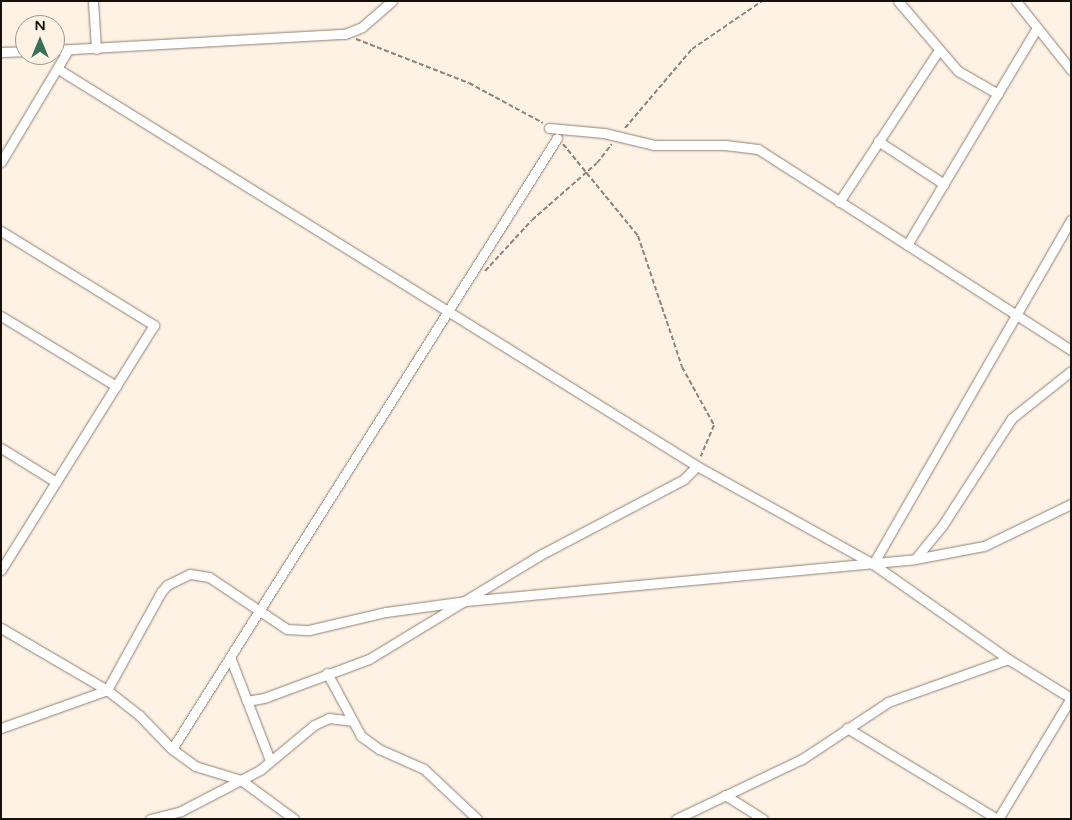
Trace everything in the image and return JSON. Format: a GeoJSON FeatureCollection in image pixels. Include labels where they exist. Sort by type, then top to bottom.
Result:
{"type":"FeatureCollection","features":[{"type":"Feature","properties":{"kind":"street"},"geometry":{"type":"LineString","coordinates":[[93,1],[96,48]]}},
{"type":"Feature","properties":{"kind":"street"},"geometry":{"type":"LineString","coordinates":[[1,162],[68,50],[345,34],[362,27],[392,1]]}},
{"type":"Feature","properties":{"kind":"street"},"geometry":{"type":"LineString","coordinates":[[898,1],[958,71],[998,94]]}},
{"type":"Feature","properties":{"kind":"street"},"geometry":{"type":"LineString","coordinates":[[1016,1],[1071,70]]}},
{"type":"Feature","properties":{"kind":"street"},"geometry":{"type":"LineString","coordinates":[[907,246],[1037,28]]}},
{"type":"Feature","properties":{"kind":"street"},"geometry":{"type":"LineString","coordinates":[[839,202],[939,50]]}},
{"type":"Feature","properties":{"kind":"street"},"geometry":{"type":"LineString","coordinates":[[1,52],[15,51]]}},
{"type":"Feature","properties":{"kind":"street"},"geometry":{"type":"LineString","coordinates":[[58,69],[697,466],[873,564],[1008,659],[1071,698],[998,819],[847,728]]}},
{"type":"Feature","properties":{"kind":"street"},"geometry":{"type":"LineString","coordinates":[[549,128],[619,136],[654,145],[725,145],[758,149],[1015,317],[1071,350]]}},
{"type":"Feature","properties":{"kind":"street"},"geometry":{"type":"LineString","coordinates":[[172,749],[558,138]]}},
{"type":"Feature","properties":{"kind":"street"},"geometry":{"type":"LineString","coordinates":[[878,141],[944,184]]}},
{"type":"Feature","properties":{"kind":"street"},"geometry":{"type":"LineString","coordinates":[[873,564],[1071,220]]}},
{"type":"Feature","properties":{"kind":"street"},"geometry":{"type":"LineString","coordinates":[[1,231],[154,325],[1,570]]}},
{"type":"Feature","properties":{"kind":"street"},"geometry":{"type":"LineString","coordinates":[[1,316],[116,386]]}},
{"type":"Feature","properties":{"kind":"street"},"geometry":{"type":"LineString","coordinates":[[915,559],[942,526],[1012,418],[1071,371]]}},
{"type":"Feature","properties":{"kind":"street"},"geometry":{"type":"LineString","coordinates":[[1,448],[56,482]]}},
{"type":"Feature","properties":{"kind":"street"},"geometry":{"type":"LineString","coordinates":[[247,701],[264,698],[369,659],[542,554],[684,479],[697,466]]}},
{"type":"Feature","properties":{"kind":"street"},"geometry":{"type":"LineString","coordinates":[[1,728],[107,690],[167,585],[190,574],[202,573],[260,608],[287,629],[309,630],[386,612],[466,601],[915,559],[984,546],[1071,504]]}},
{"type":"Feature","properties":{"kind":"street"},"geometry":{"type":"LineString","coordinates":[[1,628],[107,690],[140,714],[172,749],[195,766],[241,780],[294,819]]}},
{"type":"Feature","properties":{"kind":"street"},"geometry":{"type":"LineString","coordinates":[[230,657],[270,760]]}},
{"type":"Feature","properties":{"kind":"street"},"geometry":{"type":"LineString","coordinates":[[676,819],[802,760],[882,705],[911,692],[1008,659]]}},
{"type":"Feature","properties":{"kind":"street"},"geometry":{"type":"LineString","coordinates":[[327,673],[353,721],[368,743],[424,769],[477,819]]}},
{"type":"Feature","properties":{"kind":"street"},"geometry":{"type":"LineString","coordinates":[[150,819],[182,811],[241,780],[314,725],[329,718],[353,721]]}},
{"type":"Feature","properties":{"kind":"street"},"geometry":{"type":"LineString","coordinates":[[725,795],[763,819]]}},
{"type":"Feature","properties":{"kind":"path"},"geometry":{"type":"LineString","coordinates":[[480,276],[532,220],[587,172],[692,49],[762,1]]}},
{"type":"Feature","properties":{"kind":"path"},"geometry":{"type":"LineString","coordinates":[[345,34],[477,86],[549,128]]}},
{"type":"Feature","properties":{"kind":"path"},"geometry":{"type":"LineString","coordinates":[[558,138],[634,227],[682,367],[714,425],[697,466]]}}]}
